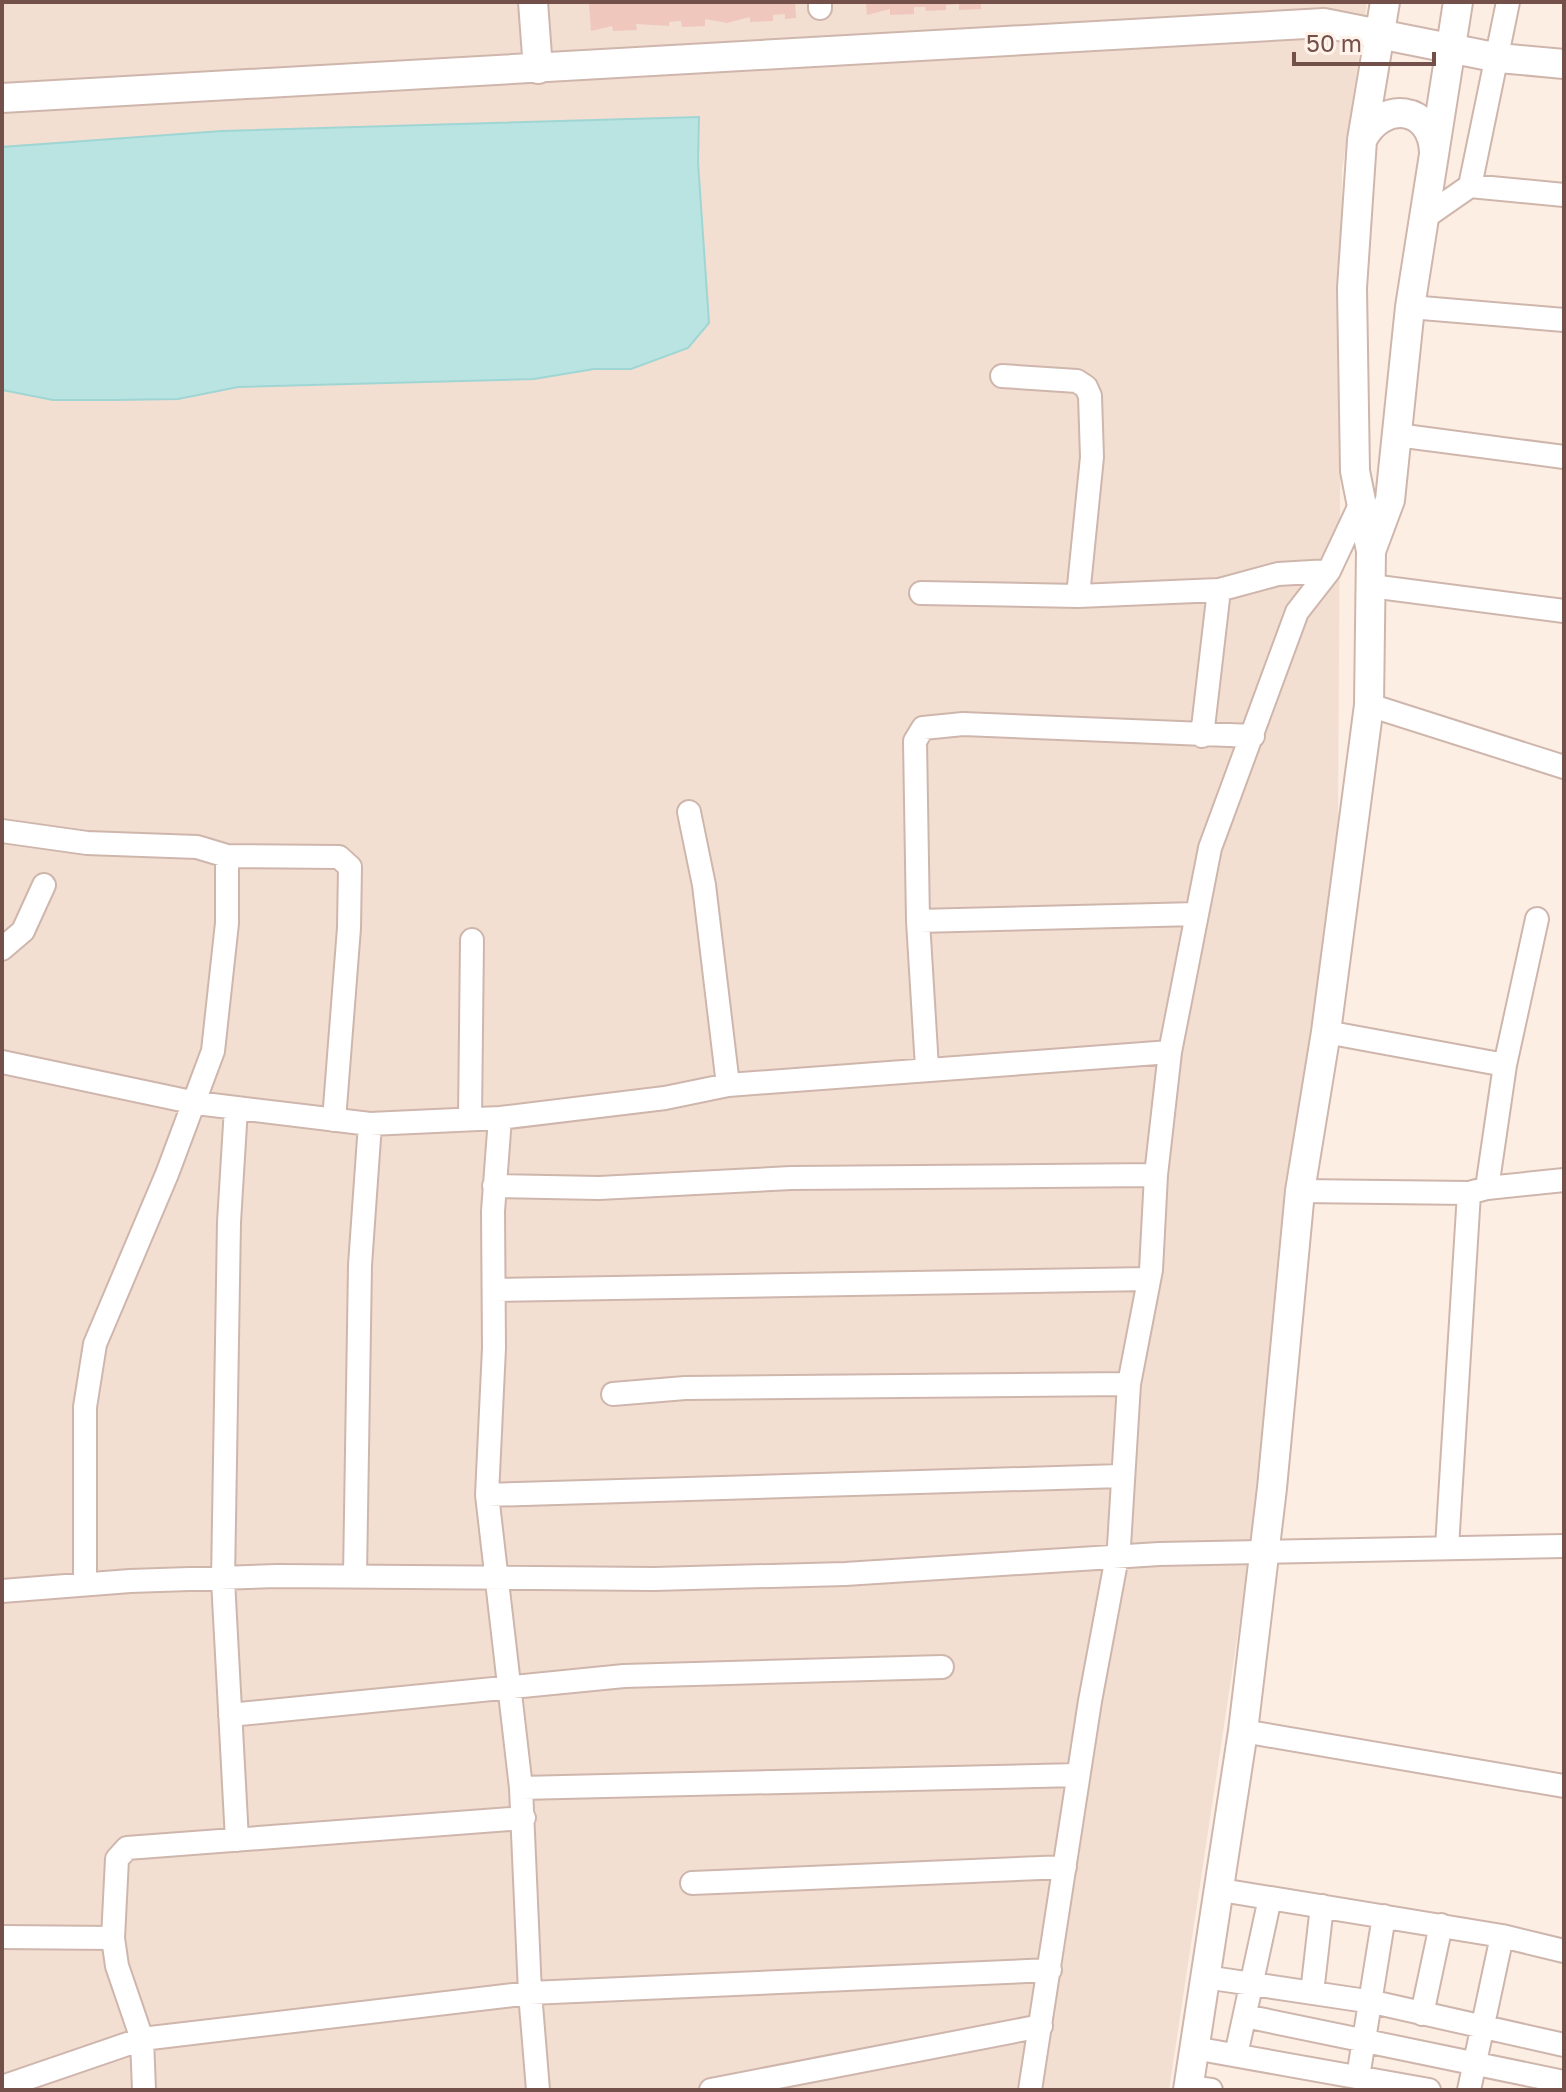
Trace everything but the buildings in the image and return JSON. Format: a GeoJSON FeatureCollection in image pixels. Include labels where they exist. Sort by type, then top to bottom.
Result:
{"type":"FeatureCollection","features":[{"type":"Feature","properties":{"kind":"street"},"geometry":{"type":"LineString","coordinates":[[533,2],[538,69]]}},
{"type":"Feature","properties":{"kind":"street"},"geometry":{"type":"LineString","coordinates":[[1196,2089],[1194,2048],[1221,1890],[1265,1554],[1300,1191],[1326,1032],[1369,705],[1371,551],[1355,471],[1351,338],[1362,140],[1385,2]]}},
{"type":"Feature","properties":{"kind":"street"},"geometry":{"type":"LineString","coordinates":[[1371,551],[1390,500],[1410,307],[1458,2]]}},
{"type":"Feature","properties":{"kind":"street"},"geometry":{"type":"LineString","coordinates":[[1470,186],[1499,58],[1508,2]]}},
{"type":"Feature","properties":{"kind":"street"},"geometry":{"type":"LineString","coordinates":[[2,98],[1324,23],[1499,58],[1564,64]]}},
{"type":"Feature","properties":{"kind":"street"},"geometry":{"type":"LineString","coordinates":[[1362,140],[1375,121],[1386,115],[1410,114],[1430,129],[1435,153]]}},
{"type":"Feature","properties":{"kind":"street"},"geometry":{"type":"LineString","coordinates":[[1424,218],[1470,186],[1564,195]]}},
{"type":"Feature","properties":{"kind":"street"},"geometry":{"type":"LineString","coordinates":[[1410,307],[1564,320]]}},
{"type":"Feature","properties":{"kind":"street"},"geometry":{"type":"LineString","coordinates":[[1002,376],[1077,381],[1086,387],[1090,396],[1092,457],[1078,596]]}},
{"type":"Feature","properties":{"kind":"street"},"geometry":{"type":"LineString","coordinates":[[1397,435],[1564,457]]}},
{"type":"Feature","properties":{"kind":"street"},"geometry":{"type":"LineString","coordinates":[[1030,2090],[1078,1775],[1117,1559],[1129,1384],[1149,1279],[1156,1175],[1170,1052],[1197,914],[1219,819],[1253,736],[1272,673],[1297,612],[1329,571],[1360,505]]}},
{"type":"Feature","properties":{"kind":"street"},"geometry":{"type":"LineString","coordinates":[[921,593],[1078,596],[1219,590],[1278,574],[1329,571]]}},
{"type":"Feature","properties":{"kind":"street"},"geometry":{"type":"LineString","coordinates":[[1371,586],[1564,611]]}},
{"type":"Feature","properties":{"kind":"street"},"geometry":{"type":"LineString","coordinates":[[1202,736],[1219,590]]}},
{"type":"Feature","properties":{"kind":"street"},"geometry":{"type":"LineString","coordinates":[[1369,705],[1564,767]]}},
{"type":"Feature","properties":{"kind":"street"},"geometry":{"type":"LineString","coordinates":[[927,1068],[918,921],[915,741],[923,728],[963,724],[1253,736]]}},
{"type":"Feature","properties":{"kind":"street"},"geometry":{"type":"LineString","coordinates":[[689,812],[704,885],[728,1085]]}},
{"type":"Feature","properties":{"kind":"street"},"geometry":{"type":"LineString","coordinates":[[2,831],[87,843],[197,847],[227,856],[339,857],[350,867],[349,928],[334,1120]]}},
{"type":"Feature","properties":{"kind":"street"},"geometry":{"type":"LineString","coordinates":[[85,1584],[85,1407],[95,1344],[196,1103],[213,1051],[227,923],[227,856]]}},
{"type":"Feature","properties":{"kind":"street"},"geometry":{"type":"LineString","coordinates":[[2,949],[23,931],[44,885]]}},
{"type":"Feature","properties":{"kind":"street"},"geometry":{"type":"LineString","coordinates":[[918,921],[1197,914]]}},
{"type":"Feature","properties":{"kind":"street"},"geometry":{"type":"LineString","coordinates":[[1447,1547],[1478,1191],[1537,919]]}},
{"type":"Feature","properties":{"kind":"street"},"geometry":{"type":"LineString","coordinates":[[470,1118],[472,940]]}},
{"type":"Feature","properties":{"kind":"street"},"geometry":{"type":"LineString","coordinates":[[1326,1032],[1505,1065]]}},
{"type":"Feature","properties":{"kind":"street"},"geometry":{"type":"LineString","coordinates":[[2,1062],[196,1103],[370,1124],[500,1118],[665,1098],[728,1085],[1170,1052]]}},
{"type":"Feature","properties":{"kind":"street"},"geometry":{"type":"LineString","coordinates":[[236,1108],[229,1222],[223,1580],[237,1840]]}},
{"type":"Feature","properties":{"kind":"street"},"geometry":{"type":"LineString","coordinates":[[500,1118],[494,1186],[487,1495],[524,1818],[530,1993],[538,2090]]}},
{"type":"Feature","properties":{"kind":"street"},"geometry":{"type":"LineString","coordinates":[[355,1576],[360,1265],[370,1124]]}},
{"type":"Feature","properties":{"kind":"street"},"geometry":{"type":"LineString","coordinates":[[494,1186],[599,1188],[791,1178],[1156,1175]]}},
{"type":"Feature","properties":{"kind":"street"},"geometry":{"type":"LineString","coordinates":[[1300,1191],[1478,1191],[1564,1182]]}},
{"type":"Feature","properties":{"kind":"street"},"geometry":{"type":"LineString","coordinates":[[494,1290],[1149,1279]]}},
{"type":"Feature","properties":{"kind":"street"},"geometry":{"type":"LineString","coordinates":[[613,1394],[685,1388],[1129,1384]]}},
{"type":"Feature","properties":{"kind":"street"},"geometry":{"type":"LineString","coordinates":[[487,1495],[1121,1476]]}},
{"type":"Feature","properties":{"kind":"street"},"geometry":{"type":"LineString","coordinates":[[2,1591],[85,1584],[355,1576],[495,1575],[654,1579],[845,1574],[1159,1554],[1564,1546]]}},
{"type":"Feature","properties":{"kind":"street"},"geometry":{"type":"LineString","coordinates":[[230,1715],[624,1676],[942,1667]]}},
{"type":"Feature","properties":{"kind":"street"},"geometry":{"type":"LineString","coordinates":[[1243,1731],[1564,1786]]}},
{"type":"Feature","properties":{"kind":"street"},"geometry":{"type":"LineString","coordinates":[[521,1788],[1078,1775]]}},
{"type":"Feature","properties":{"kind":"street"},"geometry":{"type":"LineString","coordinates":[[144,2090],[142,2039],[117,1966],[113,1938],[117,1859],[127,1848],[524,1818]]}},
{"type":"Feature","properties":{"kind":"street"},"geometry":{"type":"LineString","coordinates":[[692,1883],[1065,1867]]}},
{"type":"Feature","properties":{"kind":"street"},"geometry":{"type":"LineString","coordinates":[[1221,1890],[1441,1925],[1564,1951]]}},
{"type":"Feature","properties":{"kind":"street"},"geometry":{"type":"LineString","coordinates":[[1236,2055],[1270,1898]]}},
{"type":"Feature","properties":{"kind":"street"},"geometry":{"type":"LineString","coordinates":[[1312,1993],[1322,1906]]}},
{"type":"Feature","properties":{"kind":"street"},"geometry":{"type":"LineString","coordinates":[[1358,2077],[1373,2002],[1384,1916]]}},
{"type":"Feature","properties":{"kind":"street"},"geometry":{"type":"LineString","coordinates":[[1422,2014],[1441,1925]]}},
{"type":"Feature","properties":{"kind":"street"},"geometry":{"type":"LineString","coordinates":[[1469,2090],[1502,1936]]}},
{"type":"Feature","properties":{"kind":"street"},"geometry":{"type":"LineString","coordinates":[[2,1937],[113,1938]]}},
{"type":"Feature","properties":{"kind":"street"},"geometry":{"type":"LineString","coordinates":[[2,2087],[142,2039],[530,1993],[1050,1970]]}},
{"type":"Feature","properties":{"kind":"street"},"geometry":{"type":"LineString","coordinates":[[1205,1977],[1373,2002],[1564,2045]]}},
{"type":"Feature","properties":{"kind":"street"},"geometry":{"type":"LineString","coordinates":[[1245,2016],[1564,2082]]}},
{"type":"Feature","properties":{"kind":"street"},"geometry":{"type":"LineString","coordinates":[[711,2090],[788,2082],[1041,2026]]}},
{"type":"Feature","properties":{"kind":"street"},"geometry":{"type":"LineString","coordinates":[[1194,2048],[1429,2090]]}},
{"type":"Feature","properties":{"kind":"shaded area"},"geometry":{"type":"Polygon","coordinates":[[[2,2],[1367,2],[1342,171],[1337,977],[1169,2090],[2,2090],[2,2]]]}},
{"type":"Feature","properties":{"kind":"water"},"geometry":{"type":"Polygon","coordinates":[[[699,117],[698,162],[709,323],[688,348],[631,369],[594,369],[534,379],[238,387],[178,399],[53,400],[2,390],[2,147],[222,131],[699,117]]]}}]}
